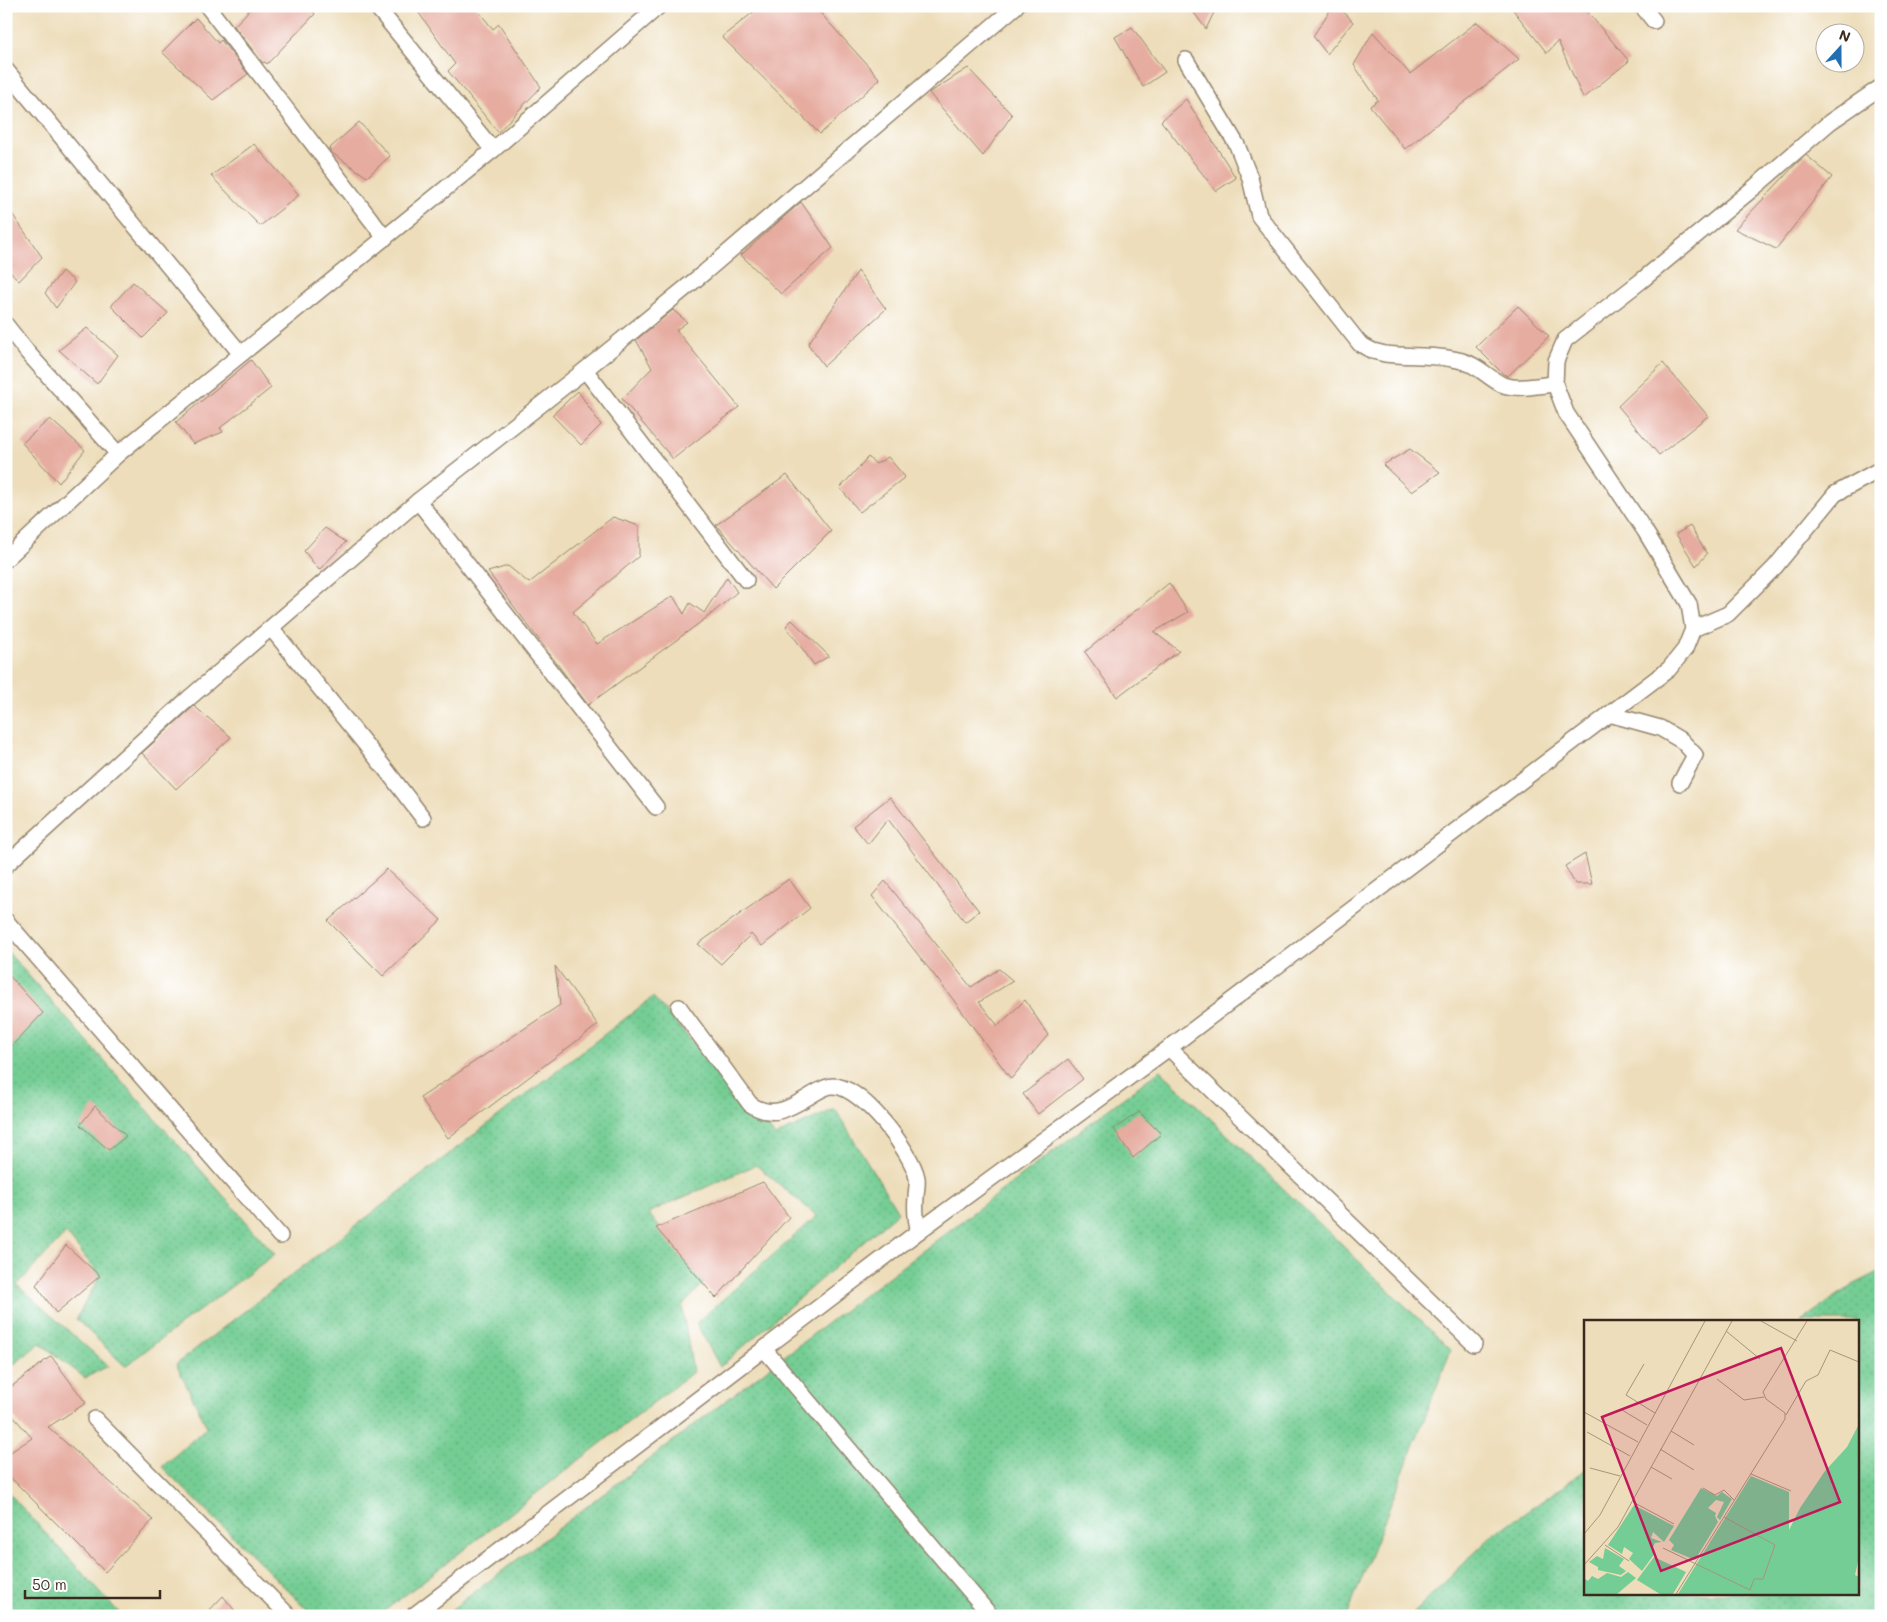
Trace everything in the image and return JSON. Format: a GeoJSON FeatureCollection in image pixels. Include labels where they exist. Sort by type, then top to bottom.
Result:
{"type":"FeatureCollection","features":[{"type":"Feature","properties":{"kind":"street"},"geometry":{"type":"LineString","coordinates":[[376,6],[493,150]]}},
{"type":"Feature","properties":{"kind":"street"},"geometry":{"type":"LineString","coordinates":[[6,559],[118,454],[493,150],[659,6]]}},
{"type":"Feature","properties":{"kind":"street"},"geometry":{"type":"LineString","coordinates":[[6,865],[188,699],[418,501],[585,370],[705,272],[1016,6]]}},
{"type":"Feature","properties":{"kind":"street"},"geometry":{"type":"LineString","coordinates":[[1642,6],[1654,21]]}},
{"type":"Feature","properties":{"kind":"street"},"geometry":{"type":"LineString","coordinates":[[208,7],[385,238]]}},
{"type":"Feature","properties":{"kind":"street"},"geometry":{"type":"LineString","coordinates":[[1186,60],[1237,145],[1250,178],[1259,216],[1360,344],[1373,351],[1385,354],[1461,360],[1481,369],[1500,383],[1516,388],[1555,384]]}},
{"type":"Feature","properties":{"kind":"street"},"geometry":{"type":"LineString","coordinates":[[6,70],[241,354]]}},
{"type":"Feature","properties":{"kind":"street"},"geometry":{"type":"LineString","coordinates":[[413,1616],[918,1231],[1168,1048],[1669,668],[1685,649],[1693,629],[1689,604],[1645,531],[1566,413],[1555,384],[1556,361],[1565,340],[1756,186],[1830,122],[1881,87]]}},
{"type":"Feature","properties":{"kind":"street"},"geometry":{"type":"LineString","coordinates":[[6,325],[28,353],[118,454]]}},
{"type":"Feature","properties":{"kind":"street"},"geometry":{"type":"LineString","coordinates":[[585,370],[746,580]]}},
{"type":"Feature","properties":{"kind":"street"},"geometry":{"type":"LineString","coordinates":[[1693,629],[1728,614],[1775,567],[1836,494],[1881,469]]}},
{"type":"Feature","properties":{"kind":"street"},"geometry":{"type":"LineString","coordinates":[[418,501],[656,807]]}},
{"type":"Feature","properties":{"kind":"street"},"geometry":{"type":"LineString","coordinates":[[271,628],[423,818]]}},
{"type":"Feature","properties":{"kind":"street"},"geometry":{"type":"LineString","coordinates":[[1609,714],[1660,728],[1682,741],[1695,755],[1680,783]]}},
{"type":"Feature","properties":{"kind":"street"},"geometry":{"type":"LineString","coordinates":[[6,921],[280,1236]]}},
{"type":"Feature","properties":{"kind":"street"},"geometry":{"type":"LineString","coordinates":[[679,1007],[750,1104],[759,1110],[772,1112],[789,1109],[832,1085],[844,1088],[863,1100],[887,1125],[909,1157],[917,1179],[915,1219],[918,1231]]}},
{"type":"Feature","properties":{"kind":"street"},"geometry":{"type":"LineString","coordinates":[[1168,1048],[1474,1344]]}},
{"type":"Feature","properties":{"kind":"street"},"geometry":{"type":"LineString","coordinates":[[764,1349],[992,1616]]}},
{"type":"Feature","properties":{"kind":"street"},"geometry":{"type":"LineString","coordinates":[[95,1419],[289,1616]]}},
{"type":"Feature","properties":{"kind":"green space"},"geometry":{"type":"Polygon","coordinates":[[[6,950],[275,1254],[125,1366],[76,1319],[100,1276],[66,1233],[17,1285],[108,1366],[85,1378],[40,1343],[6,1371],[6,950]]]}},
{"type":"Feature","properties":{"kind":"green space"},"geometry":{"type":"Polygon","coordinates":[[[653,997],[775,1136],[835,1109],[898,1212],[720,1367],[696,1323],[817,1216],[756,1165],[648,1213],[704,1283],[682,1306],[693,1372],[378,1616],[314,1616],[162,1467],[207,1427],[176,1364],[653,997]]]}},
{"type":"Feature","properties":{"kind":"green space"},"geometry":{"type":"Polygon","coordinates":[[[1160,1070],[1451,1350],[1347,1616],[443,1616],[1160,1070]]]}},
{"type":"Feature","properties":{"kind":"green space"},"geometry":{"type":"Polygon","coordinates":[[[1881,1271],[1881,1616],[1410,1616],[1492,1536],[1584,1471],[1584,1594],[1860,1594],[1860,1320],[1802,1320],[1851,1286],[1881,1271]]]}},
{"type":"Feature","properties":{"kind":"green space"},"geometry":{"type":"Polygon","coordinates":[[[6,1490],[122,1616],[6,1616],[6,1490]]]}},
{"type":"Feature","properties":{"kind":"building"},"geometry":{"type":"Polygon","coordinates":[[[253,6],[308,6],[315,14],[267,64],[263,63],[234,26],[253,6]]]}},
{"type":"Feature","properties":{"kind":"building"},"geometry":{"type":"Polygon","coordinates":[[[414,6],[474,6],[493,29],[499,24],[541,87],[498,132],[448,71],[455,64],[414,6]]]}},
{"type":"Feature","properties":{"kind":"building"},"geometry":{"type":"Polygon","coordinates":[[[761,6],[814,6],[880,79],[820,134],[722,37],[761,6]]]}},
{"type":"Feature","properties":{"kind":"building"},"geometry":{"type":"Polygon","coordinates":[[[1189,6],[1217,6],[1206,29],[1189,6]]]}},
{"type":"Feature","properties":{"kind":"building"},"geometry":{"type":"Polygon","coordinates":[[[1333,6],[1338,6],[1353,22],[1327,54],[1313,36],[1333,6]]]}},
{"type":"Feature","properties":{"kind":"building"},"geometry":{"type":"Polygon","coordinates":[[[1510,6],[1580,6],[1585,9],[1629,61],[1583,98],[1558,41],[1547,53],[1510,6]]]}},
{"type":"Feature","properties":{"kind":"building"},"geometry":{"type":"Polygon","coordinates":[[[196,18],[218,43],[221,40],[248,74],[213,100],[162,52],[196,18]]]}},
{"type":"Feature","properties":{"kind":"building"},"geometry":{"type":"Polygon","coordinates":[[[1477,22],[1519,59],[1405,149],[1370,106],[1378,100],[1354,65],[1373,32],[1410,74],[1477,22]]]}},
{"type":"Feature","properties":{"kind":"building"},"geometry":{"type":"Polygon","coordinates":[[[1132,27],[1165,72],[1143,87],[1115,37],[1132,27]]]}},
{"type":"Feature","properties":{"kind":"building"},"geometry":{"type":"Polygon","coordinates":[[[968,68],[1012,115],[983,156],[929,93],[968,68]]]}},
{"type":"Feature","properties":{"kind":"building"},"geometry":{"type":"Polygon","coordinates":[[[1186,99],[1236,178],[1216,191],[1161,121],[1186,99]]]}},
{"type":"Feature","properties":{"kind":"building"},"geometry":{"type":"Polygon","coordinates":[[[359,122],[390,156],[367,177],[329,149],[359,122]]]}},
{"type":"Feature","properties":{"kind":"building"},"geometry":{"type":"Polygon","coordinates":[[[254,144],[299,195],[260,226],[211,176],[254,144]]]}},
{"type":"Feature","properties":{"kind":"building"},"geometry":{"type":"Polygon","coordinates":[[[1806,155],[1832,177],[1776,249],[1735,229],[1795,165],[1806,155]]]}},
{"type":"Feature","properties":{"kind":"building"},"geometry":{"type":"Polygon","coordinates":[[[801,202],[833,248],[781,294],[741,255],[801,202]]]}},
{"type":"Feature","properties":{"kind":"building"},"geometry":{"type":"Polygon","coordinates":[[[6,205],[42,257],[19,281],[6,267],[6,205]]]}},
{"type":"Feature","properties":{"kind":"building"},"geometry":{"type":"Polygon","coordinates":[[[62,271],[75,282],[56,308],[45,293],[62,271]]]}},
{"type":"Feature","properties":{"kind":"building"},"geometry":{"type":"Polygon","coordinates":[[[858,271],[886,309],[824,366],[808,344],[858,271]]]}},
{"type":"Feature","properties":{"kind":"building"},"geometry":{"type":"Polygon","coordinates":[[[133,282],[168,313],[143,338],[111,306],[133,282]]]}},
{"type":"Feature","properties":{"kind":"building"},"geometry":{"type":"Polygon","coordinates":[[[1518,306],[1549,336],[1508,376],[1503,374],[1476,347],[1518,306]]]}},
{"type":"Feature","properties":{"kind":"building"},"geometry":{"type":"Polygon","coordinates":[[[673,310],[687,322],[676,330],[739,407],[673,459],[622,399],[652,368],[636,340],[673,310]]]}},
{"type":"Feature","properties":{"kind":"building"},"geometry":{"type":"Polygon","coordinates":[[[87,328],[118,355],[97,384],[59,350],[87,328]]]}},
{"type":"Feature","properties":{"kind":"building"},"geometry":{"type":"Polygon","coordinates":[[[251,360],[271,388],[220,428],[223,432],[193,444],[176,422],[251,360]]]}},
{"type":"Feature","properties":{"kind":"building"},"geometry":{"type":"Polygon","coordinates":[[[1663,363],[1708,416],[1659,455],[1618,406],[1663,363]]]}},
{"type":"Feature","properties":{"kind":"building"},"geometry":{"type":"Polygon","coordinates":[[[578,391],[601,425],[581,445],[552,415],[578,391]]]}},
{"type":"Feature","properties":{"kind":"building"},"geometry":{"type":"Polygon","coordinates":[[[50,419],[85,450],[59,483],[22,443],[50,419]]]}},
{"type":"Feature","properties":{"kind":"building"},"geometry":{"type":"Polygon","coordinates":[[[1410,449],[1440,472],[1412,492],[1383,465],[1410,449]]]}},
{"type":"Feature","properties":{"kind":"building"},"geometry":{"type":"Polygon","coordinates":[[[868,457],[876,464],[888,457],[905,477],[860,512],[840,488],[868,457]]]}},
{"type":"Feature","properties":{"kind":"building"},"geometry":{"type":"Polygon","coordinates":[[[787,475],[831,531],[773,589],[716,525],[787,475]]]}},
{"type":"Feature","properties":{"kind":"building"},"geometry":{"type":"Polygon","coordinates":[[[613,517],[639,526],[639,556],[573,612],[597,644],[673,596],[684,614],[690,603],[704,613],[727,577],[737,592],[709,616],[588,705],[488,572],[508,566],[529,583],[613,517]]]}},
{"type":"Feature","properties":{"kind":"building"},"geometry":{"type":"Polygon","coordinates":[[[1690,526],[1707,554],[1696,566],[1676,534],[1690,526]]]}},
{"type":"Feature","properties":{"kind":"building"},"geometry":{"type":"Polygon","coordinates":[[[325,528],[346,542],[319,570],[304,551],[325,528]]]}},
{"type":"Feature","properties":{"kind":"building"},"geometry":{"type":"Polygon","coordinates":[[[1169,583],[1188,612],[1154,632],[1179,651],[1117,697],[1085,652],[1169,583]]]}},
{"type":"Feature","properties":{"kind":"building"},"geometry":{"type":"Polygon","coordinates":[[[792,620],[829,656],[814,665],[786,626],[792,620]]]}},
{"type":"Feature","properties":{"kind":"building"},"geometry":{"type":"Polygon","coordinates":[[[194,706],[231,737],[176,789],[142,753],[194,706]]]}},
{"type":"Feature","properties":{"kind":"building"},"geometry":{"type":"Polygon","coordinates":[[[890,797],[979,911],[965,922],[888,819],[868,844],[853,826],[890,797]]]}},
{"type":"Feature","properties":{"kind":"building"},"geometry":{"type":"Polygon","coordinates":[[[1585,854],[1592,884],[1575,884],[1565,866],[1585,854]]]}},
{"type":"Feature","properties":{"kind":"building"},"geometry":{"type":"Polygon","coordinates":[[[387,869],[441,920],[383,976],[328,921],[387,869]]]}},
{"type":"Feature","properties":{"kind":"building"},"geometry":{"type":"Polygon","coordinates":[[[789,879],[810,908],[762,946],[751,934],[721,964],[698,944],[789,879]]]}},
{"type":"Feature","properties":{"kind":"building"},"geometry":{"type":"Polygon","coordinates":[[[885,881],[971,987],[999,969],[1013,981],[979,1002],[998,1026],[1025,1000],[1048,1035],[1011,1079],[952,998],[872,896],[885,881]]]}},
{"type":"Feature","properties":{"kind":"building"},"geometry":{"type":"Polygon","coordinates":[[[555,966],[598,1025],[448,1138],[420,1098],[560,1005],[555,966]]]}},
{"type":"Feature","properties":{"kind":"building"},"geometry":{"type":"Polygon","coordinates":[[[6,972],[43,1013],[6,1052],[6,972]]]}},
{"type":"Feature","properties":{"kind":"building"},"geometry":{"type":"Polygon","coordinates":[[[1068,1059],[1083,1079],[1038,1114],[1023,1094],[1068,1059]]]}},
{"type":"Feature","properties":{"kind":"building"},"geometry":{"type":"Polygon","coordinates":[[[95,1106],[126,1136],[109,1150],[80,1125],[95,1106]]]}},
{"type":"Feature","properties":{"kind":"building"},"geometry":{"type":"Polygon","coordinates":[[[1139,1112],[1161,1134],[1133,1158],[1114,1129],[1139,1112]]]}},
{"type":"Feature","properties":{"kind":"building"},"geometry":{"type":"Polygon","coordinates":[[[763,1182],[789,1217],[716,1298],[656,1228],[763,1182]]]}},
{"type":"Feature","properties":{"kind":"building"},"geometry":{"type":"Polygon","coordinates":[[[66,1245],[100,1276],[56,1313],[36,1285],[66,1245]]]}},
{"type":"Feature","properties":{"kind":"building"},"geometry":{"type":"Polygon","coordinates":[[[51,1356],[86,1403],[48,1427],[153,1520],[105,1572],[6,1473],[6,1455],[32,1438],[6,1408],[6,1391],[51,1356]]]}},
{"type":"Feature","properties":{"kind":"building"},"geometry":{"type":"Polygon","coordinates":[[[223,1596],[239,1616],[204,1616],[223,1596]]]}}]}
